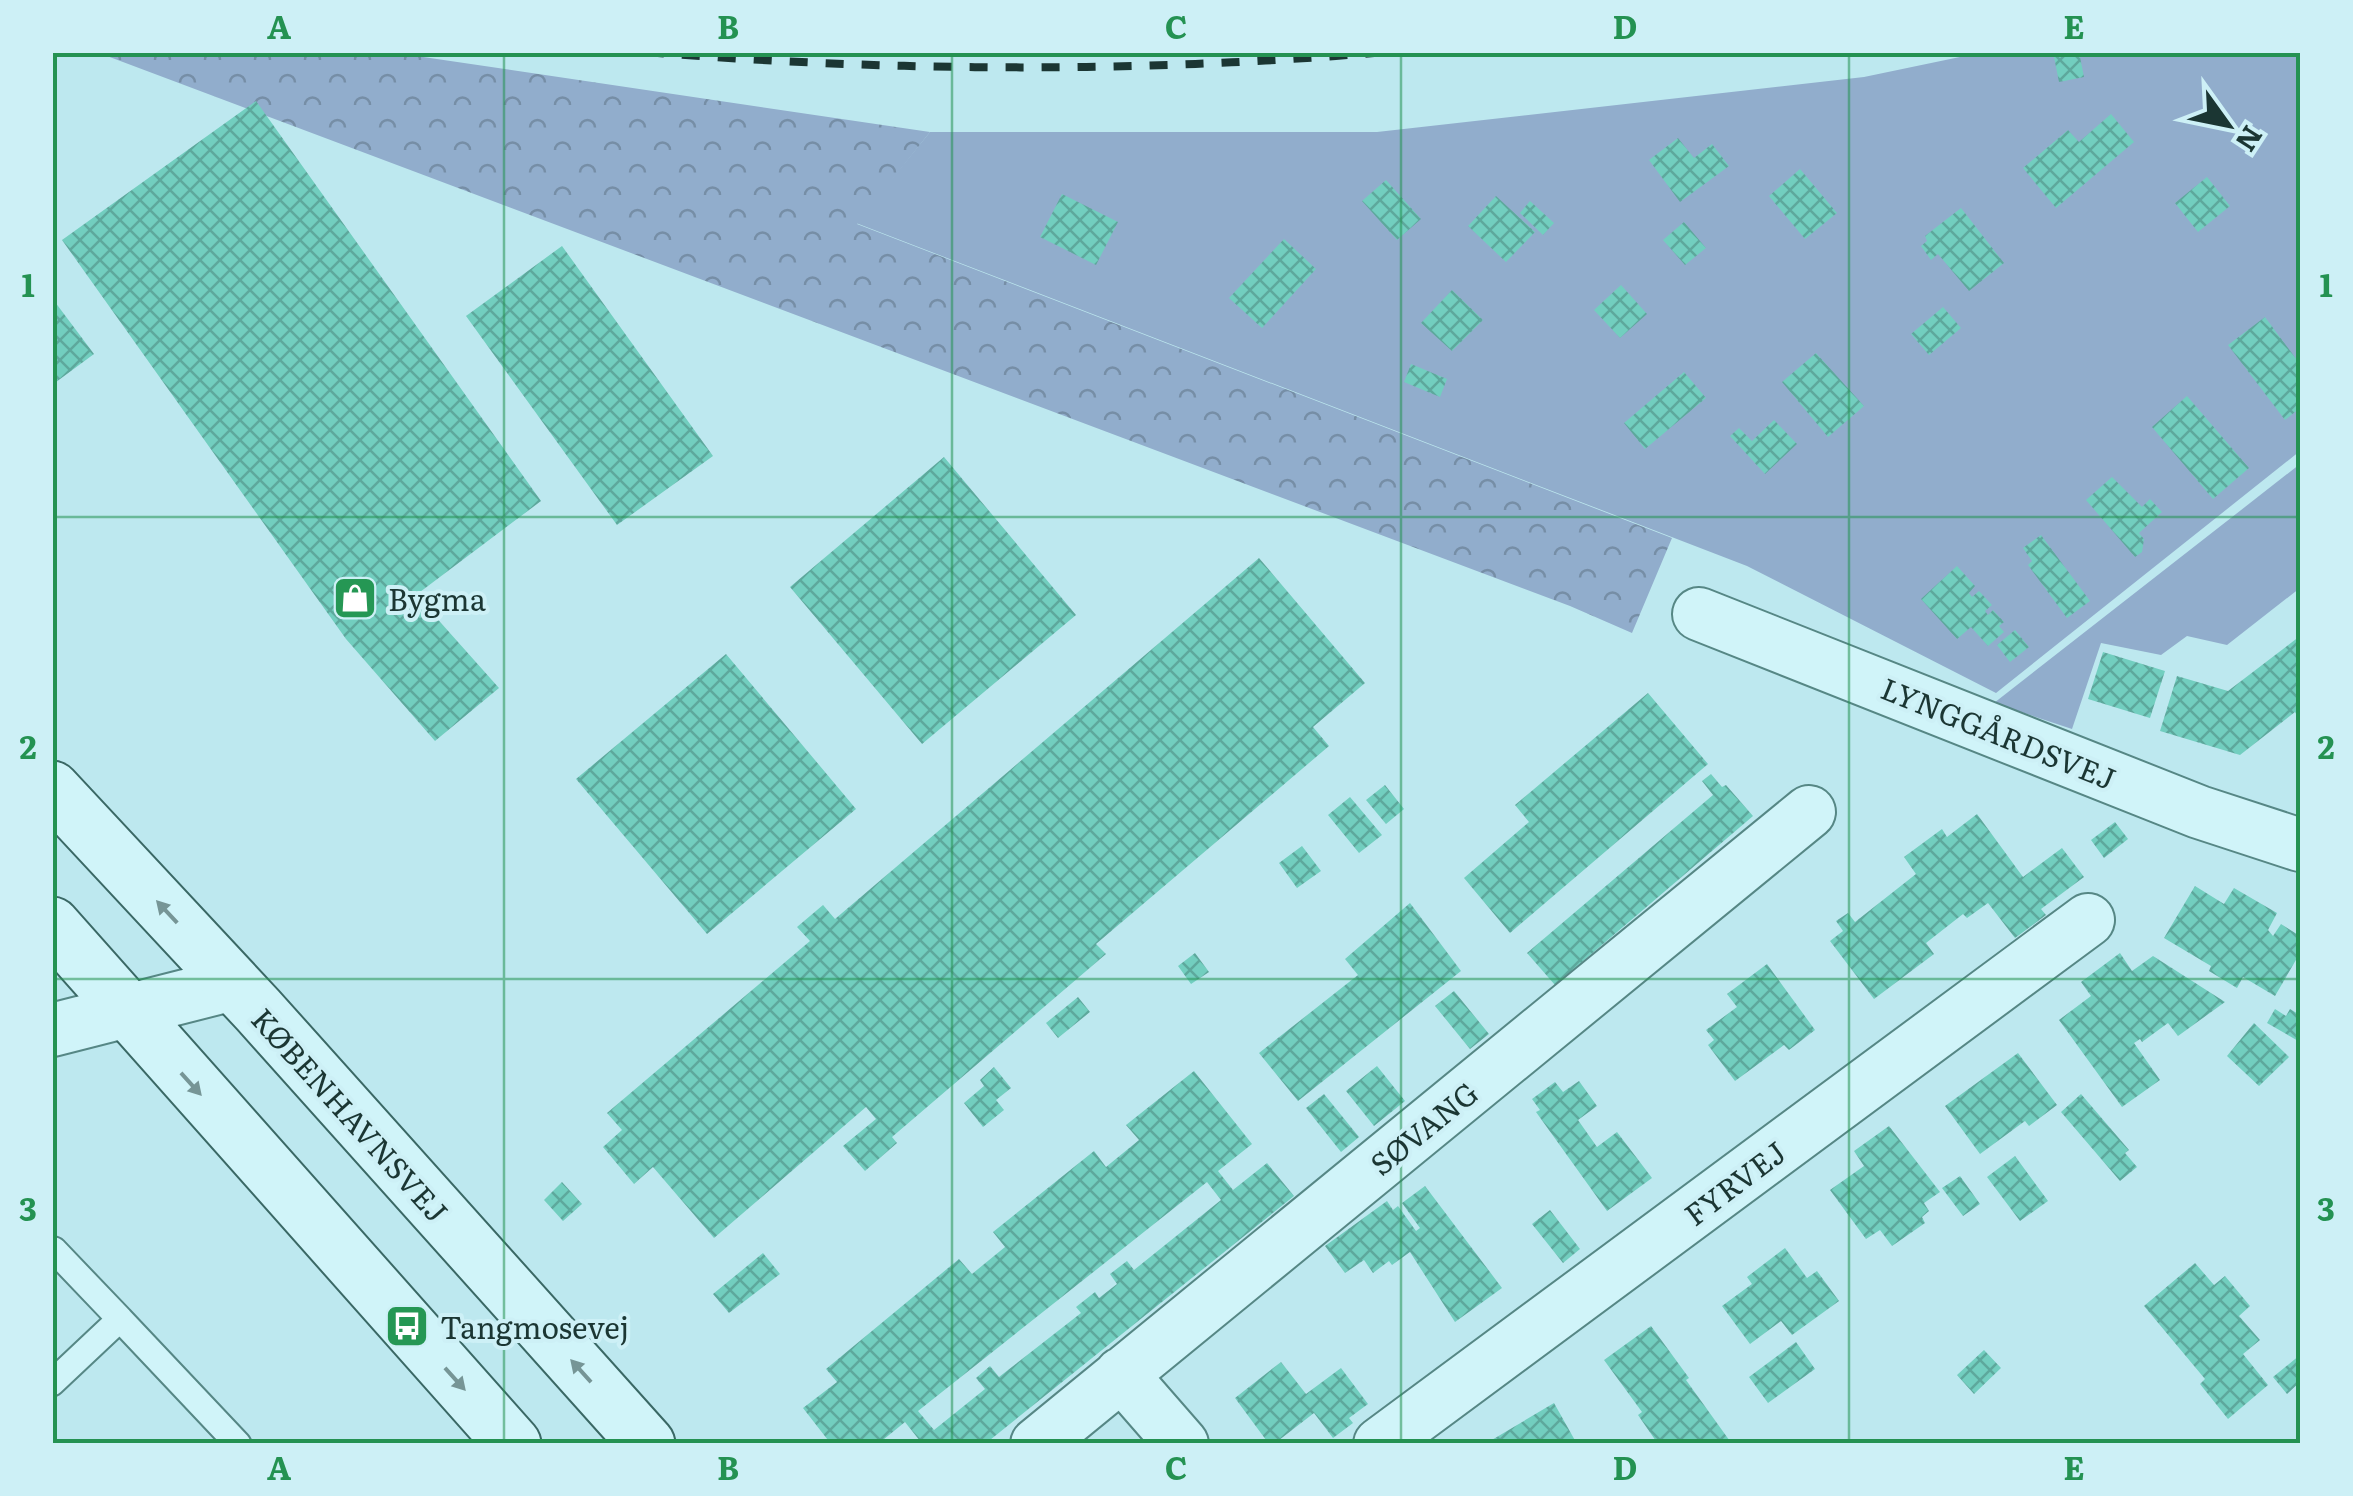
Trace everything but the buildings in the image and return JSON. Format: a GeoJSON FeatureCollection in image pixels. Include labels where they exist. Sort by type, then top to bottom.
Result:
{"type":"FeatureCollection","features":[{"type":"Feature","properties":{"kind":"main road","name":"KØBENHAVNSVEJ"},"geometry":{"type":"LineString","coordinates":[[52,789],[234,984],[646,1444]]}},
{"type":"Feature","properties":{"kind":"main road"},"geometry":{"type":"LineString","coordinates":[[52,925],[513,1444]]}},
{"type":"Feature","properties":{"kind":"street","name":"LYNGGÅRDSVEJ"},"geometry":{"type":"LineString","coordinates":[[1700,614],[2198,812],[2300,846]]}},
{"type":"Feature","properties":{"kind":"street","name":"SØVANG"},"geometry":{"type":"LineString","coordinates":[[1038,1444],[1809,812]]}},
{"type":"Feature","properties":{"kind":"street","name":"FYRVEJ"},"geometry":{"type":"LineString","coordinates":[[1380,1444],[2088,920]]}},
{"type":"Feature","properties":{"kind":"street"},"geometry":{"type":"LineString","coordinates":[[52,1030],[234,984]]}},
{"type":"Feature","properties":{"kind":"street"},"geometry":{"type":"LineString","coordinates":[[1120,1374],[1182,1444]]}},
{"type":"Feature","properties":{"kind":"lane"},"geometry":{"type":"LineString","coordinates":[[54,1250],[238,1444]]}},
{"type":"Feature","properties":{"kind":"lane"},"geometry":{"type":"LineString","coordinates":[[52,1383],[120,1319]]}},
{"type":"Feature","properties":{"kind":"green space"},"geometry":{"type":"Polygon","coordinates":[[[99,53],[396,53],[930,132],[857,224],[1672,538],[1632,633],[1570,606],[99,53]]]}},
{"type":"Feature","properties":{"kind":"green space"},"geometry":{"type":"Polygon","coordinates":[[[1979,53],[2300,53],[2300,451],[1996,693],[1747,566],[856,223],[930,132],[1377,132],[1864,77],[1979,53]]]}},
{"type":"Feature","properties":{"kind":"green space"},"geometry":{"type":"Polygon","coordinates":[[[2300,464],[2300,588],[2227,645],[2187,636],[2161,655],[2101,643],[2072,729],[1994,703],[2300,464]]]}},
{"type":"Feature","properties":{"kind":"railway"},"geometry":{"type":"LineString","coordinates":[[646,52],[831,63],[1016,67],[1201,64],[1386,52]]}},
{"type":"Feature","properties":{"kind":"place","name":"Bygma"},"geometry":{"type":"Point","coordinates":[355,598]}},
{"type":"Feature","properties":{"kind":"place","name":"Tangmosevej"},"geometry":{"type":"Point","coordinates":[407,1326]}}]}
